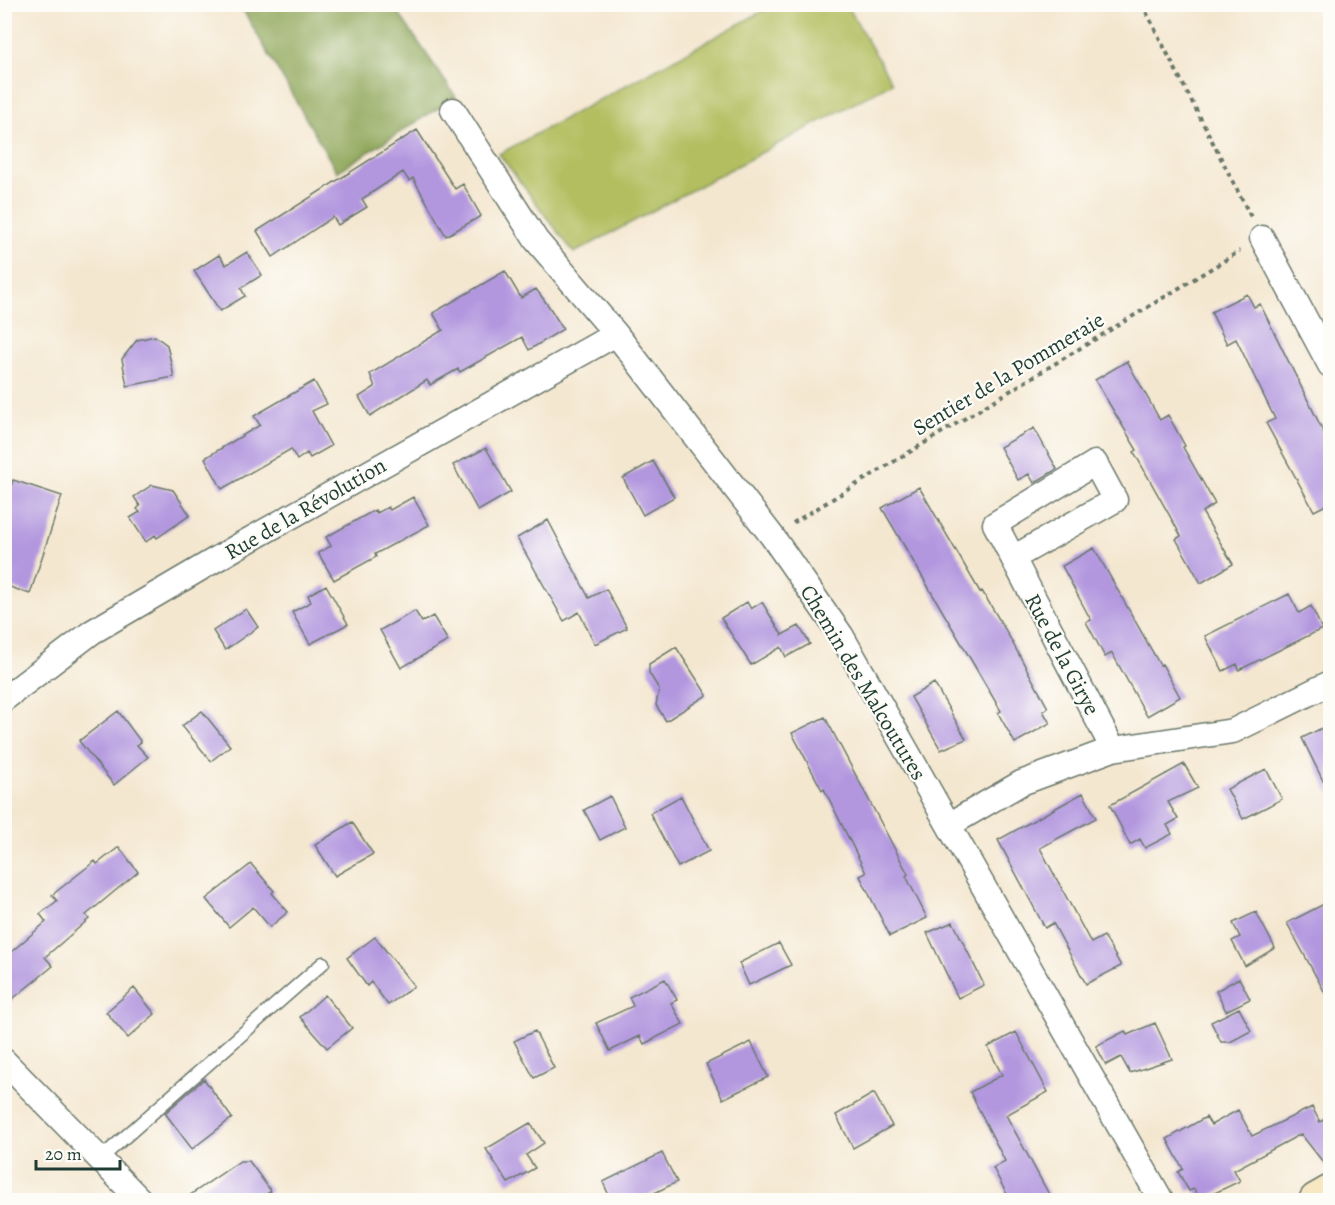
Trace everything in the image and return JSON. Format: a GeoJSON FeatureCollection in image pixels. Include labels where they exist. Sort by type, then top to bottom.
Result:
{"type":"FeatureCollection","features":[{"type":"Feature","properties":{"kind":"main road"},"geometry":{"type":"LineString","coordinates":[[1316,1200],[1330,1192]]}},
{"type":"Feature","properties":{"kind":"street","name":"Chemin des Malcoutures"},"geometry":{"type":"LineString","coordinates":[[453,110],[536,240],[616,334],[772,536],[841,635],[1161,1200]]}},
{"type":"Feature","properties":{"kind":"street"},"geometry":{"type":"LineString","coordinates":[[1262,238],[1330,365]]}},
{"type":"Feature","properties":{"kind":"street","name":"Rue de la Révolution"},"geometry":{"type":"LineString","coordinates":[[4,699],[92,632],[252,538],[616,334]]}},
{"type":"Feature","properties":{"kind":"street","name":"Rue de la Girye"},"geometry":{"type":"LineString","coordinates":[[1013,558],[1115,500],[1095,463],[995,524],[1113,749]]}},
{"type":"Feature","properties":{"kind":"street"},"geometry":{"type":"LineString","coordinates":[[949,825],[1021,783],[1113,749],[1233,731],[1330,683]]}},
{"type":"Feature","properties":{"kind":"street"},"geometry":{"type":"LineString","coordinates":[[4,1061],[140,1200]]}},
{"type":"Feature","properties":{"kind":"lane"},"geometry":{"type":"LineString","coordinates":[[100,1159],[323,963]]}},
{"type":"Feature","properties":{"kind":"path"},"geometry":{"type":"LineString","coordinates":[[1142,4],[1262,238]]}},
{"type":"Feature","properties":{"kind":"path","name":"Sentier de la Pommeraie"},"geometry":{"type":"LineString","coordinates":[[772,536],[1262,238]]}},
{"type":"Feature","properties":{"kind":"green space"},"geometry":{"type":"Polygon","coordinates":[[[240,5],[393,5],[456,97],[337,172],[240,5]]]}},
{"type":"Feature","properties":{"kind":"green space"},"geometry":{"type":"Polygon","coordinates":[[[774,5],[847,5],[892,83],[574,253],[499,154],[774,5]]]}},
{"type":"Feature","properties":{"kind":"building"},"geometry":{"type":"Polygon","coordinates":[[[417,130],[455,189],[463,184],[481,216],[446,236],[413,178],[409,181],[403,172],[362,199],[367,207],[338,225],[333,217],[273,257],[257,231],[417,130]]]}},
{"type":"Feature","properties":{"kind":"building"},"geometry":{"type":"Polygon","coordinates":[[[247,252],[262,275],[241,288],[245,296],[220,311],[194,271],[219,255],[226,265],[247,252]]]}},
{"type":"Feature","properties":{"kind":"building"},"geometry":{"type":"Polygon","coordinates":[[[505,271],[521,298],[536,289],[563,329],[529,350],[522,337],[460,372],[458,369],[430,385],[427,380],[370,416],[359,397],[375,387],[370,374],[443,330],[433,313],[505,271]]]}},
{"type":"Feature","properties":{"kind":"building"},"geometry":{"type":"Polygon","coordinates":[[[1247,294],[1254,307],[1260,304],[1330,445],[1330,503],[1314,511],[1266,423],[1275,419],[1236,339],[1227,344],[1211,312],[1247,294]]]}},
{"type":"Feature","properties":{"kind":"building"},"geometry":{"type":"Polygon","coordinates":[[[155,336],[167,345],[174,377],[127,386],[122,359],[137,340],[155,336]]]}},
{"type":"Feature","properties":{"kind":"building"},"geometry":{"type":"Polygon","coordinates":[[[1127,361],[1160,420],[1168,415],[1215,504],[1202,512],[1233,564],[1201,583],[1176,539],[1181,536],[1134,452],[1137,450],[1095,380],[1127,361]]]}},
{"type":"Feature","properties":{"kind":"building"},"geometry":{"type":"Polygon","coordinates":[[[314,381],[327,404],[312,411],[331,446],[310,458],[307,453],[297,460],[291,449],[222,489],[205,458],[260,425],[254,416],[314,381]]]}},
{"type":"Feature","properties":{"kind":"building"},"geometry":{"type":"Polygon","coordinates":[[[1034,428],[1057,469],[1034,483],[1029,474],[1018,480],[1000,447],[1034,428]]]}},
{"type":"Feature","properties":{"kind":"building"},"geometry":{"type":"Polygon","coordinates":[[[486,448],[511,492],[478,511],[453,465],[486,448]]]}},
{"type":"Feature","properties":{"kind":"building"},"geometry":{"type":"Polygon","coordinates":[[[653,461],[674,497],[643,515],[623,478],[653,461]]]}},
{"type":"Feature","properties":{"kind":"building"},"geometry":{"type":"Polygon","coordinates":[[[13,480],[62,496],[30,594],[4,585],[4,510],[13,480]]]}},
{"type":"Feature","properties":{"kind":"building"},"geometry":{"type":"Polygon","coordinates":[[[152,485],[173,490],[190,515],[157,538],[155,535],[146,542],[130,518],[140,512],[137,509],[140,506],[134,497],[152,485]]]}},
{"type":"Feature","properties":{"kind":"building"},"geometry":{"type":"Polygon","coordinates":[[[919,487],[980,592],[982,591],[1005,629],[1048,708],[1043,711],[1050,723],[1015,743],[998,713],[1001,711],[882,508],[919,487]]]}},
{"type":"Feature","properties":{"kind":"building"},"geometry":{"type":"Polygon","coordinates":[[[413,497],[429,525],[375,554],[376,557],[334,580],[318,553],[331,546],[326,537],[375,510],[377,513],[388,507],[390,510],[413,497]]]}},
{"type":"Feature","properties":{"kind":"building"},"geometry":{"type":"Polygon","coordinates":[[[548,520],[589,598],[606,589],[627,628],[595,644],[579,612],[564,621],[517,538],[548,520]]]}},
{"type":"Feature","properties":{"kind":"building"},"geometry":{"type":"Polygon","coordinates":[[[1094,548],[1180,697],[1147,716],[1112,653],[1105,657],[1086,622],[1091,620],[1062,566],[1094,548]]]}},
{"type":"Feature","properties":{"kind":"building"},"geometry":{"type":"Polygon","coordinates":[[[326,585],[348,624],[310,644],[292,612],[311,602],[308,595],[326,585]]]}},
{"type":"Feature","properties":{"kind":"building"},"geometry":{"type":"Polygon","coordinates":[[[1289,594],[1299,613],[1311,606],[1322,629],[1239,670],[1237,664],[1223,671],[1205,636],[1289,594]]]}},
{"type":"Feature","properties":{"kind":"building"},"geometry":{"type":"Polygon","coordinates":[[[747,602],[751,609],[762,602],[782,635],[799,626],[810,644],[786,657],[781,647],[751,665],[721,618],[747,602]]]}},
{"type":"Feature","properties":{"kind":"building"},"geometry":{"type":"Polygon","coordinates":[[[246,609],[258,627],[225,650],[213,631],[246,609]]]}},
{"type":"Feature","properties":{"kind":"building"},"geometry":{"type":"Polygon","coordinates":[[[415,611],[422,622],[433,616],[448,641],[401,668],[380,630],[415,611]]]}},
{"type":"Feature","properties":{"kind":"building"},"geometry":{"type":"Polygon","coordinates":[[[676,647],[707,695],[666,721],[656,705],[659,689],[649,673],[649,664],[676,647]]]}},
{"type":"Feature","properties":{"kind":"building"},"geometry":{"type":"Polygon","coordinates":[[[934,683],[966,739],[941,750],[911,697],[934,683]]]}},
{"type":"Feature","properties":{"kind":"building"},"geometry":{"type":"Polygon","coordinates":[[[118,711],[141,742],[137,745],[148,757],[114,785],[79,741],[118,711]]]}},
{"type":"Feature","properties":{"kind":"building"},"geometry":{"type":"Polygon","coordinates":[[[202,711],[230,746],[211,761],[182,726],[202,711]]]}},
{"type":"Feature","properties":{"kind":"building"},"geometry":{"type":"Polygon","coordinates":[[[825,717],[908,874],[906,876],[927,918],[890,936],[860,876],[866,873],[824,789],[822,790],[792,733],[825,717]]]}},
{"type":"Feature","properties":{"kind":"building"},"geometry":{"type":"Polygon","coordinates":[[[1330,724],[1330,795],[1302,738],[1330,724]]]}},
{"type":"Feature","properties":{"kind":"building"},"geometry":{"type":"Polygon","coordinates":[[[1184,764],[1198,788],[1168,802],[1178,819],[1167,825],[1172,834],[1145,848],[1140,839],[1130,845],[1110,805],[1184,764]]]}},
{"type":"Feature","properties":{"kind":"building"},"geometry":{"type":"Polygon","coordinates":[[[1266,769],[1282,799],[1243,819],[1227,789],[1266,769]]]}},
{"type":"Feature","properties":{"kind":"building"},"geometry":{"type":"Polygon","coordinates":[[[1083,793],[1096,818],[1040,848],[1091,943],[1104,936],[1121,966],[1086,984],[1053,923],[1045,928],[998,840],[1083,793]]]}},
{"type":"Feature","properties":{"kind":"building"},"geometry":{"type":"Polygon","coordinates":[[[610,796],[625,827],[600,840],[584,810],[610,796]]]}},
{"type":"Feature","properties":{"kind":"building"},"geometry":{"type":"Polygon","coordinates":[[[681,796],[709,851],[678,867],[650,813],[681,796]]]}},
{"type":"Feature","properties":{"kind":"building"},"geometry":{"type":"Polygon","coordinates":[[[352,822],[373,854],[335,876],[315,845],[352,822]]]}},
{"type":"Feature","properties":{"kind":"building"},"geometry":{"type":"Polygon","coordinates":[[[119,847],[138,872],[86,915],[89,919],[45,957],[53,966],[4,1006],[4,958],[46,922],[40,914],[57,901],[52,895],[95,861],[97,864],[119,847]]]}},
{"type":"Feature","properties":{"kind":"building"},"geometry":{"type":"Polygon","coordinates":[[[251,864],[288,912],[270,927],[253,907],[229,927],[206,899],[251,864]]]}},
{"type":"Feature","properties":{"kind":"building"},"geometry":{"type":"Polygon","coordinates":[[[1330,901],[1330,1002],[1287,923],[1330,901]]]}},
{"type":"Feature","properties":{"kind":"building"},"geometry":{"type":"Polygon","coordinates":[[[1256,912],[1275,948],[1245,966],[1232,941],[1240,937],[1233,923],[1256,912]]]}},
{"type":"Feature","properties":{"kind":"building"},"geometry":{"type":"Polygon","coordinates":[[[953,922],[984,985],[958,998],[927,933],[953,922]]]}},
{"type":"Feature","properties":{"kind":"building"},"geometry":{"type":"Polygon","coordinates":[[[375,937],[414,986],[388,1005],[371,982],[367,986],[347,958],[375,937]]]}},
{"type":"Feature","properties":{"kind":"building"},"geometry":{"type":"Polygon","coordinates":[[[779,943],[791,965],[749,985],[739,963],[779,943]]]}},
{"type":"Feature","properties":{"kind":"building"},"geometry":{"type":"Polygon","coordinates":[[[1239,978],[1250,999],[1226,1011],[1216,991],[1239,978]]]}},
{"type":"Feature","properties":{"kind":"building"},"geometry":{"type":"Polygon","coordinates":[[[665,979],[677,1000],[671,1003],[683,1024],[644,1044],[640,1036],[610,1051],[596,1023],[633,1006],[629,997],[665,979]]]}},
{"type":"Feature","properties":{"kind":"building"},"geometry":{"type":"Polygon","coordinates":[[[134,988],[155,1014],[128,1038],[106,1012],[134,988]]]}},
{"type":"Feature","properties":{"kind":"building"},"geometry":{"type":"Polygon","coordinates":[[[325,995],[352,1028],[327,1048],[300,1017],[325,995]]]}},
{"type":"Feature","properties":{"kind":"building"},"geometry":{"type":"Polygon","coordinates":[[[1239,1008],[1251,1031],[1230,1042],[1221,1042],[1211,1022],[1239,1008]]]}},
{"type":"Feature","properties":{"kind":"building"},"geometry":{"type":"Polygon","coordinates":[[[1155,1023],[1172,1059],[1130,1073],[1121,1057],[1106,1065],[1096,1046],[1125,1031],[1127,1035],[1155,1023]]]}},
{"type":"Feature","properties":{"kind":"building"},"geometry":{"type":"Polygon","coordinates":[[[535,1031],[554,1068],[534,1078],[514,1041],[535,1031]]]}},
{"type":"Feature","properties":{"kind":"building"},"geometry":{"type":"Polygon","coordinates":[[[1016,1032],[1048,1092],[1006,1115],[1052,1200],[1010,1200],[993,1168],[1005,1161],[970,1092],[1002,1075],[988,1047],[1016,1032]]]}},
{"type":"Feature","properties":{"kind":"building"},"geometry":{"type":"Polygon","coordinates":[[[751,1042],[768,1077],[723,1099],[706,1064],[751,1042]]]}},
{"type":"Feature","properties":{"kind":"building"},"geometry":{"type":"Polygon","coordinates":[[[204,1079],[232,1118],[192,1149],[165,1113],[204,1079]]]}},
{"type":"Feature","properties":{"kind":"building"},"geometry":{"type":"Polygon","coordinates":[[[874,1093],[892,1126],[853,1148],[836,1115],[874,1093]]]}},
{"type":"Feature","properties":{"kind":"building"},"geometry":{"type":"Polygon","coordinates":[[[1312,1107],[1320,1122],[1330,1116],[1330,1171],[1301,1134],[1234,1170],[1240,1181],[1200,1200],[1194,1189],[1189,1191],[1178,1172],[1183,1169],[1167,1139],[1206,1117],[1211,1125],[1238,1110],[1252,1136],[1312,1107]]]}},
{"type":"Feature","properties":{"kind":"building"},"geometry":{"type":"Polygon","coordinates":[[[530,1123],[544,1143],[526,1155],[535,1168],[508,1183],[486,1149],[530,1123]]]}},
{"type":"Feature","properties":{"kind":"building"},"geometry":{"type":"Polygon","coordinates":[[[662,1153],[677,1182],[640,1200],[611,1200],[603,1182],[662,1153]]]}},
{"type":"Feature","properties":{"kind":"building"},"geometry":{"type":"Polygon","coordinates":[[[240,1161],[249,1161],[271,1191],[258,1200],[183,1200],[240,1161]]]}}]}
